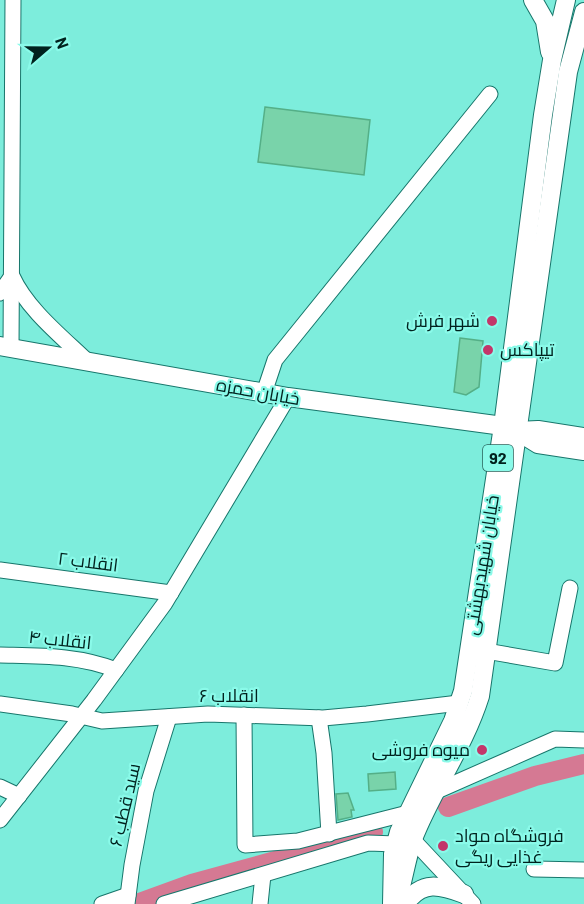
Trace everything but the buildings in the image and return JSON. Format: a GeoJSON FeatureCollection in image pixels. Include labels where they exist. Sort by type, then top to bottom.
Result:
{"type":"FeatureCollection","features":[{"type":"Feature","properties":{"kind":"main road"},"geometry":{"type":"LineString","coordinates":[[533,0],[545,21],[552,60]]}},
{"type":"Feature","properties":{"kind":"main road","name":"خیابان شهیدبهشتی"},"geometry":{"type":"LineString","coordinates":[[392,904],[393,854],[436,791],[471,722],[480,696],[543,115],[552,60],[566,0]]}},
{"type":"Feature","properties":{"kind":"main road","name":"خیابان شهیدبهشتی"},"geometry":{"type":"LineString","coordinates":[[396,904],[408,813],[453,721],[463,692],[510,429],[568,72],[584,12]]}},
{"type":"Feature","properties":{"kind":"main road","name":"خیابان حمزه"},"geometry":{"type":"LineString","coordinates":[[6,347],[288,398],[510,429],[584,436]]}},
{"type":"Feature","properties":{"kind":"main road","name":"خیابان حمزه"},"geometry":{"type":"LineString","coordinates":[[510,429],[538,444],[584,451]]}},
{"type":"Feature","properties":{"kind":"main road"},"geometry":{"type":"LineString","coordinates":[[405,904],[419,890],[433,886],[444,886],[468,899]]}},
{"type":"Feature","properties":{"kind":"street"},"geometry":{"type":"LineString","coordinates":[[6,347],[12,276],[13,0]]}},
{"type":"Feature","properties":{"kind":"street"},"geometry":{"type":"LineString","coordinates":[[264,393],[275,360],[490,94]]}},
{"type":"Feature","properties":{"kind":"street"},"geometry":{"type":"LineString","coordinates":[[0,292],[12,276]]}},
{"type":"Feature","properties":{"kind":"street"},"geometry":{"type":"LineString","coordinates":[[12,276],[19,290],[30,303],[87,361]]}},
{"type":"Feature","properties":{"kind":"street"},"geometry":{"type":"LineString","coordinates":[[0,820],[116,670],[171,593],[288,398]]}},
{"type":"Feature","properties":{"kind":"street","name":"انقلاب ۲"},"geometry":{"type":"LineString","coordinates":[[0,570],[171,593]]}},
{"type":"Feature","properties":{"kind":"street"},"geometry":{"type":"LineString","coordinates":[[486,651],[555,663],[570,588]]}},
{"type":"Feature","properties":{"kind":"street","name":"انقلاب ۴"},"geometry":{"type":"LineString","coordinates":[[0,655],[67,657],[95,662],[116,670]]}},
{"type":"Feature","properties":{"kind":"street","name":"انقلاب ۶"},"geometry":{"type":"LineString","coordinates":[[0,704],[102,721],[208,714],[319,717],[459,703]]}},
{"type":"Feature","properties":{"kind":"street"},"geometry":{"type":"LineString","coordinates":[[244,715],[245,845],[298,841],[408,813]]}},
{"type":"Feature","properties":{"kind":"street","name":"سید قطب ۶"},"geometry":{"type":"LineString","coordinates":[[128,900],[146,791],[169,717]]}},
{"type":"Feature","properties":{"kind":"street"},"geometry":{"type":"LineString","coordinates":[[319,717],[324,753],[329,834]]}},
{"type":"Feature","properties":{"kind":"street"},"geometry":{"type":"LineString","coordinates":[[436,791],[555,738],[584,740]]}},
{"type":"Feature","properties":{"kind":"street"},"geometry":{"type":"LineString","coordinates":[[0,787],[19,796]]}},
{"type":"Feature","properties":{"kind":"street"},"geometry":{"type":"LineString","coordinates":[[164,904],[368,843],[403,839],[468,899]]}},
{"type":"Feature","properties":{"kind":"street"},"geometry":{"type":"LineString","coordinates":[[534,869],[584,870]]}},
{"type":"Feature","properties":{"kind":"street"},"geometry":{"type":"LineString","coordinates":[[260,904],[263,875]]}},
{"type":"Feature","properties":{"kind":"street"},"geometry":{"type":"LineString","coordinates":[[102,904],[128,900]]}},
{"type":"Feature","properties":{"kind":"waterway"},"geometry":{"type":"LineString","coordinates":[[448,807],[535,776],[584,764]]}},
{"type":"Feature","properties":{"kind":"waterway"},"geometry":{"type":"LineString","coordinates":[[137,904],[192,884],[373,832]]}},
{"type":"Feature","properties":{"kind":"place","name":"شهر فرش"},"geometry":{"type":"Point","coordinates":[492,321]}},
{"type":"Feature","properties":{"kind":"place","name":"تیپاکس"},"geometry":{"type":"Point","coordinates":[488,350]}},
{"type":"Feature","properties":{"kind":"place","name":"میوه فروشی"},"geometry":{"type":"Point","coordinates":[482,750]}},
{"type":"Feature","properties":{"kind":"place","name":"فروشگاه مواد غذایی ریگی"},"geometry":{"type":"Point","coordinates":[443,846]}}]}
